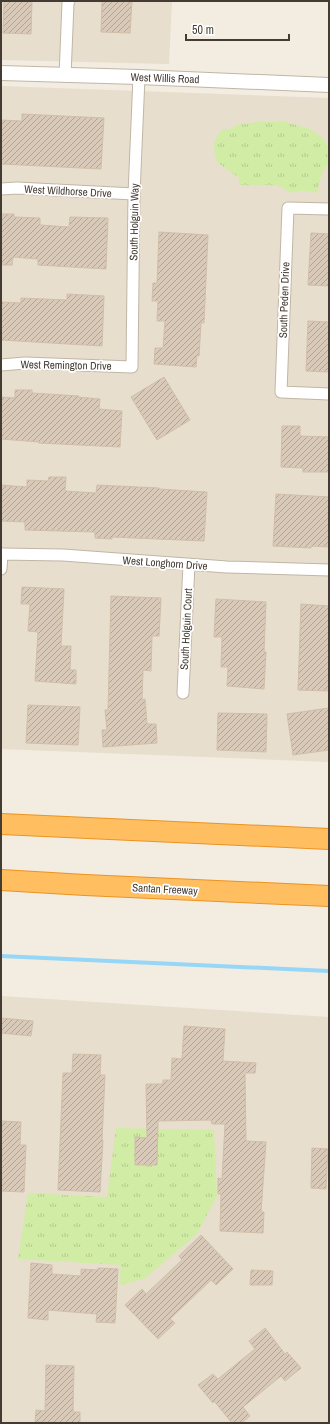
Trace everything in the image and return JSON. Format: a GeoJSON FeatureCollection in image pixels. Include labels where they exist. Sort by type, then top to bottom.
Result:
{"type":"FeatureCollection","features":[{"type":"Feature","properties":{"kind":"highway"},"geometry":{"type":"LineString","coordinates":[[1,824],[329,839]]}},
{"type":"Feature","properties":{"kind":"highway","name":"Santan Freeway"},"geometry":{"type":"LineString","coordinates":[[1,880],[329,896]]}},
{"type":"Feature","properties":{"kind":"street"},"geometry":{"type":"LineString","coordinates":[[65,76],[68,2]]}},
{"type":"Feature","properties":{"kind":"street","name":"West Willis Road"},"geometry":{"type":"LineString","coordinates":[[1,73],[329,84]]}},
{"type":"Feature","properties":{"kind":"street","name":"South Holguin Way"},"geometry":{"type":"LineString","coordinates":[[132,367],[134,194],[140,77]]}},
{"type":"Feature","properties":{"kind":"street","name":"West Wildhorse Drive"},"geometry":{"type":"LineString","coordinates":[[1,189],[18,188],[134,194]]}},
{"type":"Feature","properties":{"kind":"street","name":"South Peden Drive"},"geometry":{"type":"LineString","coordinates":[[329,209],[288,208],[281,392],[329,394]]}},
{"type":"Feature","properties":{"kind":"street","name":"West Remington Drive"},"geometry":{"type":"LineString","coordinates":[[1,365],[25,363],[132,367]]}},
{"type":"Feature","properties":{"kind":"street"},"geometry":{"type":"LineString","coordinates":[[1,554],[1,569]]}},
{"type":"Feature","properties":{"kind":"street","name":"West Longhorn Drive"},"geometry":{"type":"LineString","coordinates":[[1,554],[63,555],[227,567],[329,570]]}},
{"type":"Feature","properties":{"kind":"street","name":"South Holguin Court"},"geometry":{"type":"LineString","coordinates":[[183,693],[189,564]]}},
{"type":"Feature","properties":{"kind":"shaded area"},"geometry":{"type":"Polygon","coordinates":[[[1,1],[172,1],[169,64],[1,60],[1,1]]]}},
{"type":"Feature","properties":{"kind":"shaded area"},"geometry":{"type":"Polygon","coordinates":[[[1,86],[329,98],[329,762],[1,749],[1,86]]]}},
{"type":"Feature","properties":{"kind":"shaded area"},"geometry":{"type":"Polygon","coordinates":[[[1,996],[329,1017],[329,1423],[1,1423],[1,996]]]}},
{"type":"Feature","properties":{"kind":"green space"},"geometry":{"type":"Polygon","coordinates":[[[257,122],[286,122],[310,129],[323,138],[329,149],[329,161],[322,173],[317,193],[309,191],[296,191],[289,193],[283,187],[273,185],[239,185],[239,178],[217,162],[214,144],[216,137],[222,129],[230,129],[236,125],[257,122]]]}},
{"type":"Feature","properties":{"kind":"green space"},"geometry":{"type":"Polygon","coordinates":[[[116,1128],[214,1130],[217,1196],[197,1234],[144,1279],[119,1285],[121,1265],[18,1259],[28,1193],[107,1197],[116,1128]]]}},
{"type":"Feature","properties":{"kind":"building"},"geometry":{"type":"Polygon","coordinates":[[[4,1],[32,1],[31,34],[3,33],[4,1]]]}},
{"type":"Feature","properties":{"kind":"building"},"geometry":{"type":"Polygon","coordinates":[[[102,1],[132,1],[130,33],[101,32],[102,1]]]}},
{"type":"Feature","properties":{"kind":"building"},"geometry":{"type":"Polygon","coordinates":[[[22,114],[104,118],[101,169],[1,164],[1,120],[22,121],[22,114]]]}},
{"type":"Feature","properties":{"kind":"building"},"geometry":{"type":"Polygon","coordinates":[[[1,214],[14,214],[14,217],[40,218],[40,225],[69,227],[70,217],[108,218],[106,269],[38,265],[38,259],[13,257],[12,265],[1,265],[1,214]]]}},
{"type":"Feature","properties":{"kind":"building"},"geometry":{"type":"Polygon","coordinates":[[[159,232],[208,235],[204,323],[201,323],[199,356],[197,355],[196,367],[154,364],[155,348],[163,348],[165,321],[157,321],[158,301],[152,301],[153,283],[157,283],[159,232]]]}},
{"type":"Feature","properties":{"kind":"building"},"geometry":{"type":"Polygon","coordinates":[[[311,233],[329,234],[329,286],[308,285],[311,233]]]}},
{"type":"Feature","properties":{"kind":"building"},"geometry":{"type":"Polygon","coordinates":[[[67,294],[104,296],[102,346],[1,340],[1,302],[21,303],[21,298],[67,300],[67,294]]]}},
{"type":"Feature","properties":{"kind":"building"},"geometry":{"type":"Polygon","coordinates":[[[308,321],[329,322],[329,372],[306,371],[308,321]]]}},
{"type":"Feature","properties":{"kind":"building"},"geometry":{"type":"Polygon","coordinates":[[[164,377],[190,420],[157,440],[131,397],[164,377]]]}},
{"type":"Feature","properties":{"kind":"building"},"geometry":{"type":"Polygon","coordinates":[[[15,390],[32,390],[32,393],[100,399],[99,409],[122,411],[120,447],[39,443],[1,439],[1,397],[15,398],[15,390]]]}},
{"type":"Feature","properties":{"kind":"building"},"geometry":{"type":"Polygon","coordinates":[[[282,426],[300,426],[300,436],[329,437],[329,472],[303,472],[303,468],[281,467],[282,426]]]}},
{"type":"Feature","properties":{"kind":"building"},"geometry":{"type":"Polygon","coordinates":[[[49,477],[66,477],[65,491],[96,493],[97,485],[207,492],[204,541],[112,537],[112,539],[95,538],[95,532],[25,530],[25,522],[1,521],[1,485],[27,487],[27,480],[48,481],[49,477]]]}},
{"type":"Feature","properties":{"kind":"building"},"geometry":{"type":"Polygon","coordinates":[[[276,494],[329,497],[329,547],[311,546],[311,548],[273,546],[276,494]]]}},
{"type":"Feature","properties":{"kind":"building"},"geometry":{"type":"Polygon","coordinates":[[[22,587],[64,589],[61,646],[71,646],[70,670],[76,670],[76,684],[35,681],[38,632],[28,631],[30,604],[21,604],[22,587]]]}},
{"type":"Feature","properties":{"kind":"building"},"geometry":{"type":"Polygon","coordinates":[[[111,596],[161,598],[159,636],[152,636],[151,671],[143,670],[142,700],[145,699],[147,724],[156,724],[157,743],[103,747],[102,730],[107,730],[105,710],[108,710],[111,596]]]}},
{"type":"Feature","properties":{"kind":"building"},"geometry":{"type":"Polygon","coordinates":[[[216,599],[266,602],[264,689],[227,686],[228,667],[221,667],[222,637],[214,637],[216,599]]]}},
{"type":"Feature","properties":{"kind":"building"},"geometry":{"type":"Polygon","coordinates":[[[301,604],[329,606],[329,691],[298,690],[301,604]]]}},
{"type":"Feature","properties":{"kind":"building"},"geometry":{"type":"Polygon","coordinates":[[[28,705],[80,707],[78,745],[26,743],[28,705]]]}},
{"type":"Feature","properties":{"kind":"building"},"geometry":{"type":"Polygon","coordinates":[[[329,708],[329,750],[293,755],[287,714],[329,708]]]}},
{"type":"Feature","properties":{"kind":"building"},"geometry":{"type":"Polygon","coordinates":[[[218,713],[267,714],[266,752],[217,750],[218,713]]]}},
{"type":"Feature","properties":{"kind":"building"},"geometry":{"type":"Polygon","coordinates":[[[1,1018],[33,1021],[31,1036],[1,1033],[1,1018]]]}},
{"type":"Feature","properties":{"kind":"building"},"geometry":{"type":"Polygon","coordinates":[[[184,1026],[225,1029],[223,1061],[256,1063],[255,1073],[245,1073],[246,1141],[266,1142],[261,1212],[264,1212],[263,1233],[220,1231],[221,1194],[218,1194],[218,1178],[222,1179],[225,1124],[212,1124],[211,1120],[158,1121],[157,1165],[135,1165],[135,1137],[147,1138],[146,1084],[163,1084],[163,1080],[171,1080],[172,1058],[182,1059],[184,1026]]]}},
{"type":"Feature","properties":{"kind":"building"},"geometry":{"type":"Polygon","coordinates":[[[73,1054],[101,1055],[100,1075],[105,1075],[100,1192],[58,1190],[63,1073],[72,1073],[73,1054]]]}},
{"type":"Feature","properties":{"kind":"building"},"geometry":{"type":"Polygon","coordinates":[[[1,1121],[21,1122],[20,1145],[26,1145],[24,1192],[1,1191],[1,1121]]]}},
{"type":"Feature","properties":{"kind":"building"},"geometry":{"type":"Polygon","coordinates":[[[312,1148],[328,1149],[326,1189],[311,1188],[312,1148]]]}},
{"type":"Feature","properties":{"kind":"building"},"geometry":{"type":"Polygon","coordinates":[[[201,1235],[233,1269],[216,1285],[211,1280],[170,1319],[175,1323],[158,1339],[125,1305],[142,1289],[146,1294],[182,1260],[179,1256],[201,1235]]]}},
{"type":"Feature","properties":{"kind":"building"},"geometry":{"type":"Polygon","coordinates":[[[31,1263],[52,1265],[52,1274],[81,1276],[81,1269],[118,1269],[115,1323],[96,1322],[97,1314],[48,1310],[48,1320],[28,1318],[31,1263]]]}},
{"type":"Feature","properties":{"kind":"building"},"geometry":{"type":"Polygon","coordinates":[[[251,1270],[273,1271],[272,1285],[250,1285],[251,1270]]]}},
{"type":"Feature","properties":{"kind":"building"},"geometry":{"type":"Polygon","coordinates":[[[265,1328],[285,1354],[287,1352],[301,1368],[285,1381],[281,1376],[243,1407],[250,1416],[242,1423],[232,1423],[214,1401],[213,1403],[198,1385],[213,1374],[218,1379],[255,1349],[249,1341],[265,1328]]]}},
{"type":"Feature","properties":{"kind":"building"},"geometry":{"type":"Polygon","coordinates":[[[46,1365],[74,1366],[73,1412],[80,1412],[80,1423],[35,1422],[36,1410],[45,1411],[46,1365]]]}},
{"type":"Feature","properties":{"kind":"waterway"},"geometry":{"type":"LineString","coordinates":[[1,956],[329,971]]}}]}
